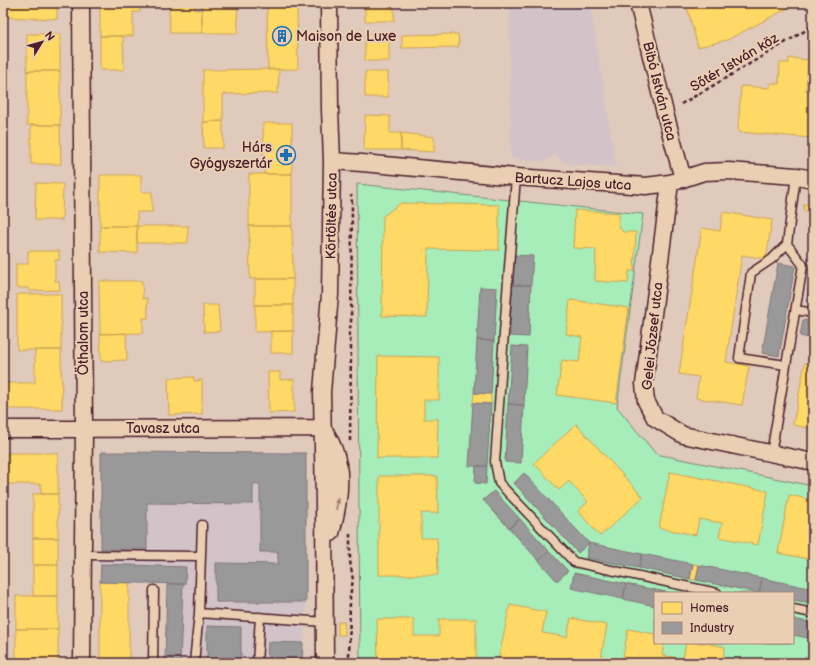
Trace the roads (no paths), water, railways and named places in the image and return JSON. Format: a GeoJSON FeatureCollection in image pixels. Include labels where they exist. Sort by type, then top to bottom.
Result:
{"type":"FeatureCollection","features":[{"type":"Feature","properties":{"kind":"street","name":"Öthalom utca"},"geometry":{"type":"LineString","coordinates":[[81,3],[84,428],[82,663]]}},
{"type":"Feature","properties":{"kind":"street","name":"Körtöltés utca"},"geometry":{"type":"LineString","coordinates":[[325,663],[324,556],[333,527],[339,489],[339,473],[335,452],[323,428],[322,392],[330,294],[332,161],[329,3]]}},
{"type":"Feature","properties":{"kind":"street","name":"Bibó István utca"},"geometry":{"type":"LineString","coordinates":[[638,3],[665,113],[677,181]]}},
{"type":"Feature","properties":{"kind":"street","name":"Bartucz Lajos utca"},"geometry":{"type":"LineString","coordinates":[[332,161],[516,177],[646,186],[677,181],[704,172],[728,171],[796,176],[813,179]]}},
{"type":"Feature","properties":{"kind":"street","name":"Gelei József utca"},"geometry":{"type":"LineString","coordinates":[[677,181],[644,384],[646,401],[655,418],[683,435],[813,462]]}},
{"type":"Feature","properties":{"kind":"street","name":"Tavasz utca"},"geometry":{"type":"LineString","coordinates":[[3,429],[323,428]]}},
{"type":"Feature","properties":{"kind":"lane"},"geometry":{"type":"LineString","coordinates":[[786,365],[739,358],[751,273],[772,259],[787,244],[796,176]]}},
{"type":"Feature","properties":{"kind":"lane"},"geometry":{"type":"LineString","coordinates":[[516,177],[496,462],[499,483],[574,562],[712,592]]}},
{"type":"Feature","properties":{"kind":"lane"},"geometry":{"type":"LineString","coordinates":[[771,454],[803,265],[787,244]]}},
{"type":"Feature","properties":{"kind":"lane"},"geometry":{"type":"LineString","coordinates":[[796,310],[813,313]]}},
{"type":"Feature","properties":{"kind":"lane"},"geometry":{"type":"LineString","coordinates":[[194,663],[199,613],[202,525]]}},
{"type":"Feature","properties":{"kind":"lane"},"geometry":{"type":"LineString","coordinates":[[83,555],[201,556]]}},
{"type":"Feature","properties":{"kind":"lane"},"geometry":{"type":"LineString","coordinates":[[152,663],[154,590]]}},
{"type":"Feature","properties":{"kind":"lane"},"geometry":{"type":"LineString","coordinates":[[794,609],[813,613]]}},
{"type":"Feature","properties":{"kind":"lane"},"geometry":{"type":"LineString","coordinates":[[199,613],[325,622]]}},
{"type":"Feature","properties":{"kind":"lane"},"geometry":{"type":"LineString","coordinates":[[257,663],[260,617]]}},
{"type":"Feature","properties":{"kind":"place","name":"Maison de Luxe"},"geometry":{"type":"Point","coordinates":[282,36]}},
{"type":"Feature","properties":{"kind":"place","name":"Hárs Gyógyszertár"},"geometry":{"type":"Point","coordinates":[286,155]}}]}
